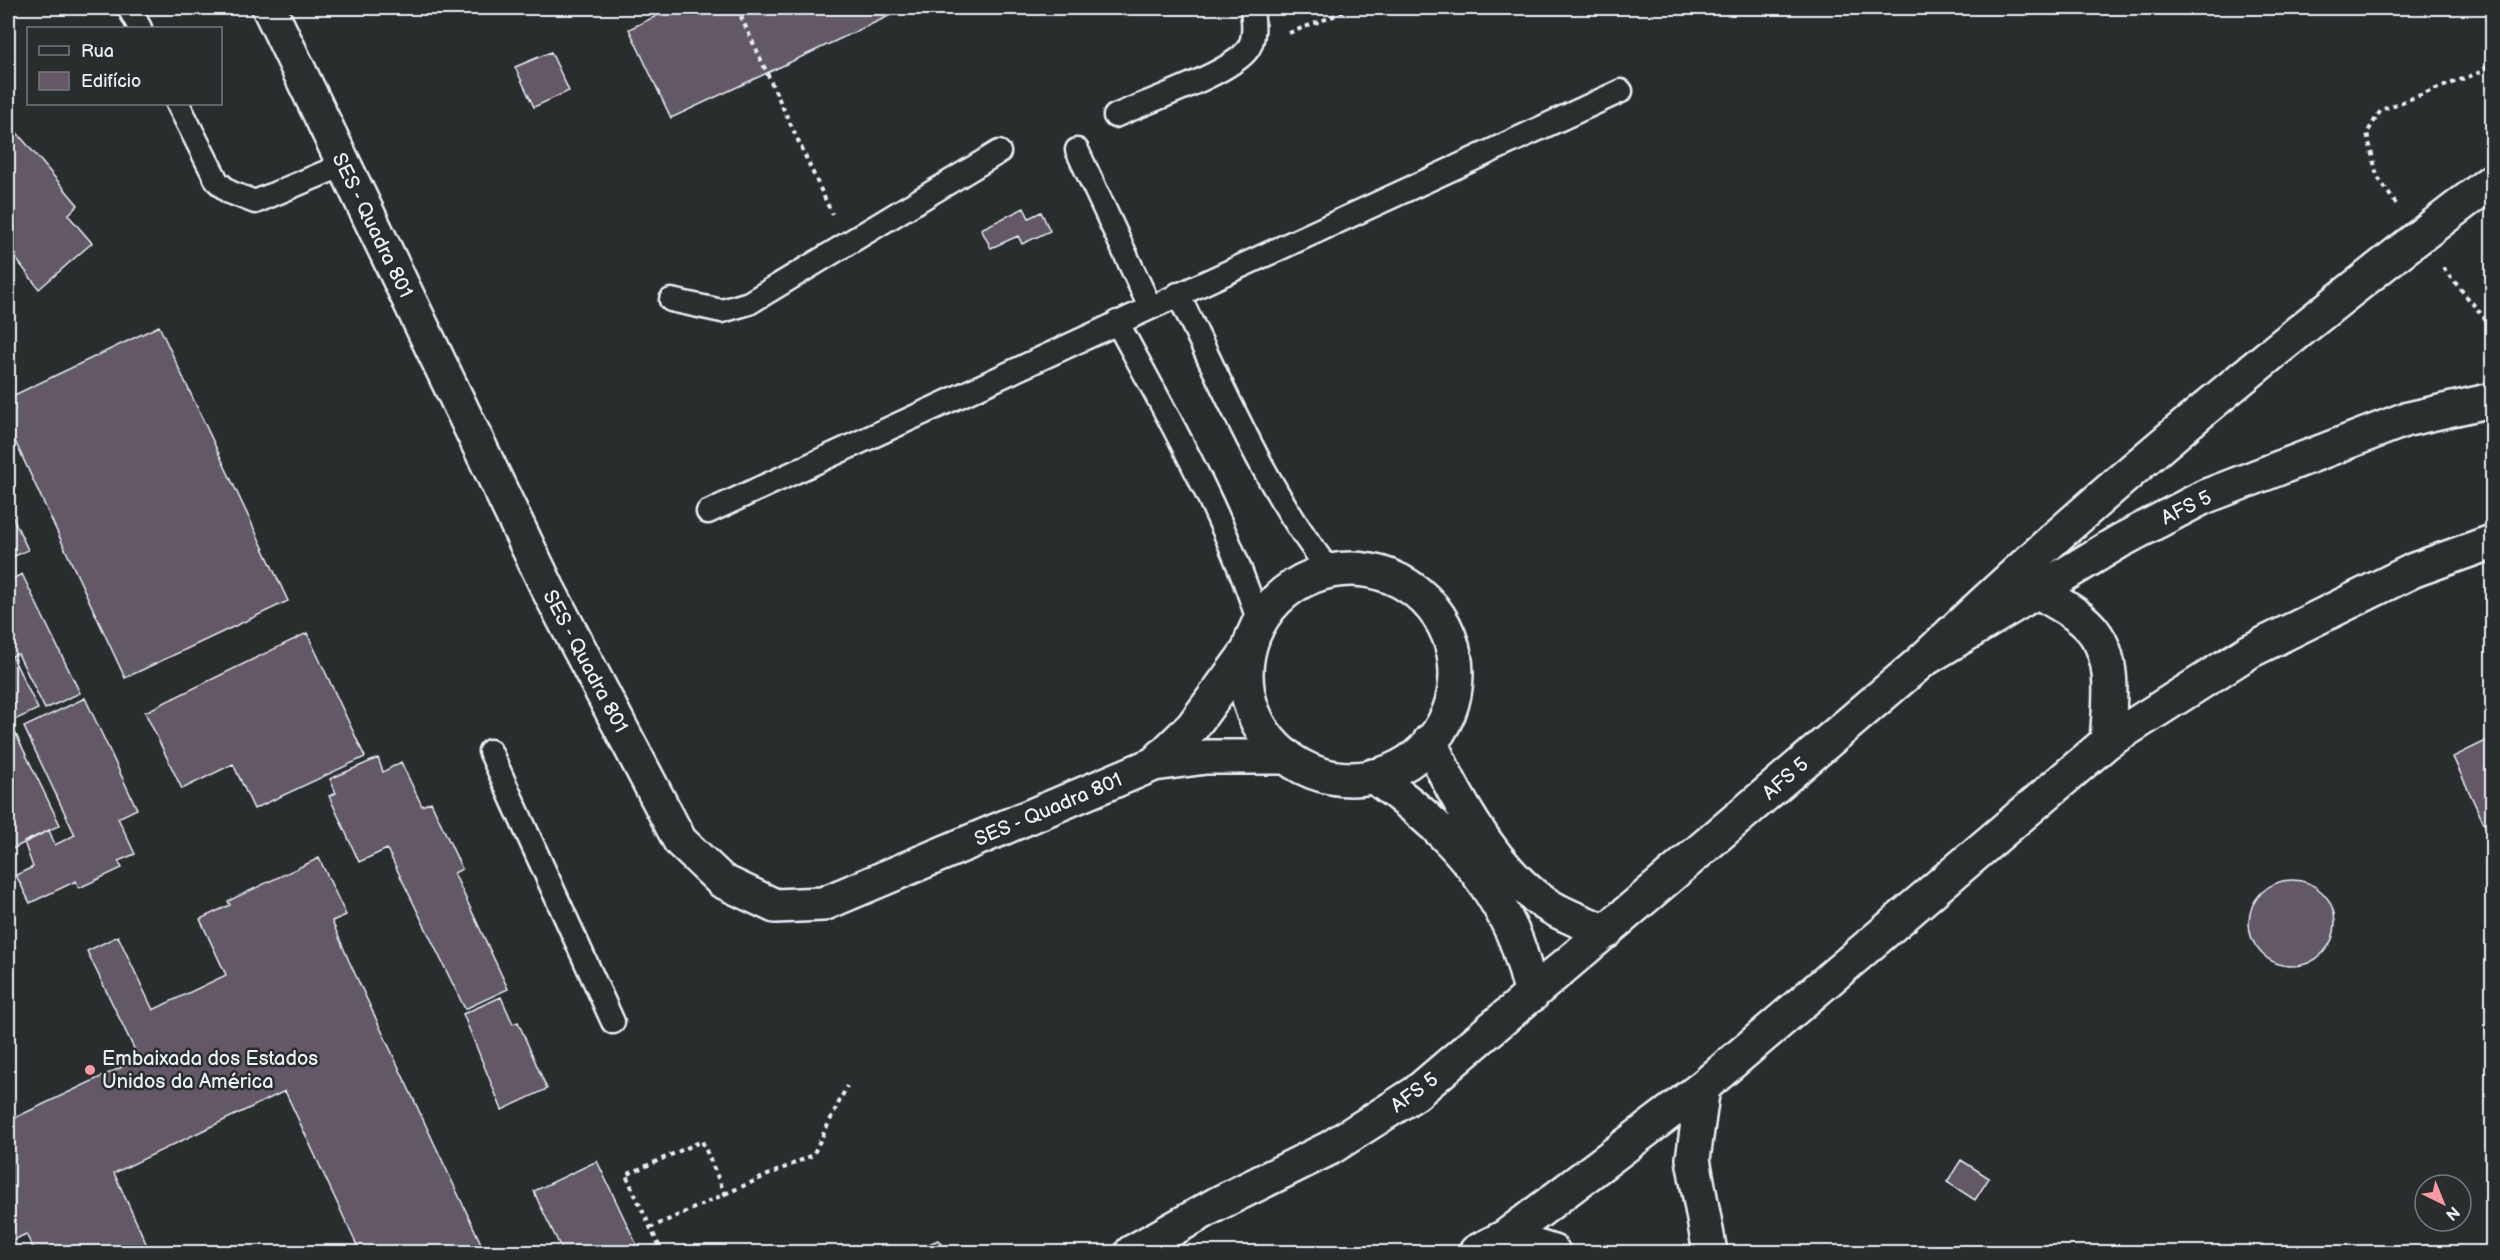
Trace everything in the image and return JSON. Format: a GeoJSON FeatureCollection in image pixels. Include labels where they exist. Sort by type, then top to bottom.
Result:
{"type":"FeatureCollection","features":[{"type":"Feature","properties":{"kind":"main road","name":"SES - Quadra 801"},"geometry":{"type":"LineString","coordinates":[[269,8],[548,589],[680,841],[722,881],[775,906],[823,904],[1154,764],[1206,757],[1288,758]]}},
{"type":"Feature","properties":{"kind":"main road"},"geometry":{"type":"LineString","coordinates":[[1922,661],[2025,562],[2184,426],[2418,237],[2493,181]]}},
{"type":"Feature","properties":{"kind":"main road","name":"AFS 5"},"geometry":{"type":"LineString","coordinates":[[1132,1252],[1217,1204],[1330,1148],[1416,1093],[1922,661],[2120,541],[2204,497],[2404,420],[2493,400]]}},
{"type":"Feature","properties":{"kind":"main road"},"geometry":{"type":"LineString","coordinates":[[1476,1252],[1505,1237],[1703,1087],[2108,742],[2250,651],[2414,570],[2493,542]]}},
{"type":"Feature","properties":{"kind":"main road"},"geometry":{"type":"LineString","coordinates":[[1361,568],[1394,578],[1424,596],[1444,624],[1456,658],[1455,693],[1444,725],[1430,741],[1394,770],[1362,779],[1330,777],[1299,766],[1273,746],[1255,718],[1246,685],[1254,637],[1278,599],[1302,581],[1330,571],[1361,568]]}},
{"type":"Feature","properties":{"kind":"main road"},"geometry":{"type":"LineString","coordinates":[[2037,591],[2070,612],[2094,632],[2107,661],[2110,690],[2108,742]]}},
{"type":"Feature","properties":{"kind":"main road","name":"SES - Quadra 801"},"geometry":{"type":"LineString","coordinates":[[1154,764],[1193,726],[1254,637]]}},
{"type":"Feature","properties":{"kind":"main road"},"geometry":{"type":"LineString","coordinates":[[1430,741],[1461,802],[1485,860],[1512,931],[1532,995]]}},
{"type":"Feature","properties":{"kind":"main road"},"geometry":{"type":"LineString","coordinates":[[1373,776],[1406,799],[1445,835],[1532,894],[1556,909],[1606,932]]}},
{"type":"Feature","properties":{"kind":"main road"},"geometry":{"type":"LineString","coordinates":[[1703,1087],[1693,1159],[1710,1252]]}},
{"type":"Feature","properties":{"kind":"main road"},"geometry":{"type":"LineString","coordinates":[[1505,1237],[1553,1252]]}},
{"type":"Feature","properties":{"kind":"lane"},"geometry":{"type":"LineString","coordinates":[[129,8],[139,27]]}},
{"type":"Feature","properties":{"kind":"lane"},"geometry":{"type":"LineString","coordinates":[[1115,116],[1232,65],[1250,48],[1254,26],[1252,8]]}},
{"type":"Feature","properties":{"kind":"lane"},"geometry":{"type":"LineString","coordinates":[[708,512],[1621,91]]}},
{"type":"Feature","properties":{"kind":"lane"},"geometry":{"type":"LineString","coordinates":[[179,105],[217,181],[229,192],[255,202],[343,165]]}},
{"type":"Feature","properties":{"kind":"lane"},"geometry":{"type":"LineString","coordinates":[[1077,150],[1150,307]]}},
{"type":"Feature","properties":{"kind":"lane"},"geometry":{"type":"LineString","coordinates":[[671,300],[722,310],[749,303],[999,152]]}},
{"type":"Feature","properties":{"kind":"lane"},"geometry":{"type":"LineString","coordinates":[[1178,294],[1245,432],[1289,513],[1300,533],[1330,571]]}},
{"type":"Feature","properties":{"kind":"lane"},"geometry":{"type":"LineString","coordinates":[[1117,322],[1199,474],[1240,565],[1254,637]]}},
{"type":"Feature","properties":{"kind":"lane"},"geometry":{"type":"LineString","coordinates":[[490,750],[613,1022]]}},
{"type":"Feature","properties":{"kind":"path"},"geometry":{"type":"LineString","coordinates":[[736,8],[846,245]]}},
{"type":"Feature","properties":{"kind":"path"},"geometry":{"type":"LineString","coordinates":[[1250,48],[1355,8]]}},
{"type":"Feature","properties":{"kind":"path"},"geometry":{"type":"LineString","coordinates":[[650,1228],[813,1155],[847,1086]]}},
{"type":"Feature","properties":{"kind":"path"},"geometry":{"type":"LineString","coordinates":[[662,1252],[626,1175],[702,1141],[725,1194]]}},
{"type":"Feature","properties":{"kind":"path"},"geometry":{"type":"LineString","coordinates":[[651,1252],[659,1247]]}},
{"type":"Feature","properties":{"kind":"building"},"geometry":{"type":"Polygon","coordinates":[[[673,8],[906,8],[671,118],[629,29],[673,8]]]}},
{"type":"Feature","properties":{"kind":"building"},"geometry":{"type":"Polygon","coordinates":[[[551,52],[569,91],[534,107],[515,67],[551,52]]]}},
{"type":"Feature","properties":{"kind":"building"},"geometry":{"type":"Polygon","coordinates":[[[8,122],[78,205],[68,215],[92,243],[39,289],[8,248],[8,122]]]}},
{"type":"Feature","properties":{"kind":"building"},"geometry":{"type":"Polygon","coordinates":[[[1024,208],[1029,218],[1041,212],[1050,231],[1022,244],[1018,236],[991,248],[981,229],[1024,208]]]}},
{"type":"Feature","properties":{"kind":"building"},"geometry":{"type":"Polygon","coordinates":[[[159,326],[288,601],[125,678],[8,426],[8,398],[159,326]]]}},
{"type":"Feature","properties":{"kind":"building"},"geometry":{"type":"Polygon","coordinates":[[[8,507],[28,550],[8,559],[8,507]]]}},
{"type":"Feature","properties":{"kind":"building"},"geometry":{"type":"Polygon","coordinates":[[[22,574],[80,693],[45,709],[18,654],[12,656],[38,709],[10,722],[60,825],[8,851],[8,581],[22,574]]]}},
{"type":"Feature","properties":{"kind":"building"},"geometry":{"type":"Polygon","coordinates":[[[307,633],[365,757],[254,809],[233,764],[182,789],[145,712],[307,633]]]}},
{"type":"Feature","properties":{"kind":"building"},"geometry":{"type":"Polygon","coordinates":[[[85,698],[137,809],[118,818],[135,854],[118,861],[122,868],[79,888],[76,881],[30,903],[16,875],[33,867],[24,842],[49,830],[55,845],[75,835],[24,727],[85,698]]]}},
{"type":"Feature","properties":{"kind":"building"},"geometry":{"type":"Polygon","coordinates":[[[2492,738],[2492,841],[2453,757],[2492,738]]]}},
{"type":"Feature","properties":{"kind":"building"},"geometry":{"type":"Polygon","coordinates":[[[378,758],[383,772],[401,762],[422,806],[431,802],[462,869],[454,873],[508,989],[465,1009],[387,849],[359,862],[329,796],[336,793],[330,779],[378,758]]]}},
{"type":"Feature","properties":{"kind":"building"},"geometry":{"type":"Polygon","coordinates":[[[319,858],[346,915],[332,921],[485,1252],[360,1252],[285,1091],[114,1173],[150,1252],[35,1252],[26,1234],[8,1243],[8,1121],[139,1059],[87,951],[118,936],[153,1010],[226,975],[200,919],[230,905],[228,901],[319,858]]]}},
{"type":"Feature","properties":{"kind":"building"},"geometry":{"type":"Polygon","coordinates":[[[2292,880],[2316,887],[2328,899],[2335,923],[2328,947],[2316,959],[2292,966],[2268,959],[2256,947],[2249,923],[2256,899],[2268,887],[2292,880]]]}},
{"type":"Feature","properties":{"kind":"building"},"geometry":{"type":"Polygon","coordinates":[[[501,997],[513,1024],[518,1022],[547,1089],[502,1110],[463,1014],[501,997]]]}},
{"type":"Feature","properties":{"kind":"building"},"geometry":{"type":"Polygon","coordinates":[[[1961,1160],[1989,1178],[1975,1200],[1947,1182],[1961,1160]]]}},
{"type":"Feature","properties":{"kind":"building"},"geometry":{"type":"Polygon","coordinates":[[[597,1161],[640,1252],[563,1252],[538,1201],[534,1191],[597,1161]]]}},
{"type":"Feature","properties":{"kind":"building"},"geometry":{"type":"Polygon","coordinates":[[[938,1240],[942,1245],[940,1248],[942,1252],[911,1252],[938,1240]]]}},
{"type":"Feature","properties":{"kind":"building"},"geometry":{"type":"Polygon","coordinates":[[[2427,1245],[2430,1252],[2411,1252],[2427,1245]]]}},
{"type":"Feature","properties":{"kind":"place","name":"Embaixada dos Estados Unidos da América"},"geometry":{"type":"Point","coordinates":[90,1070]}}]}
